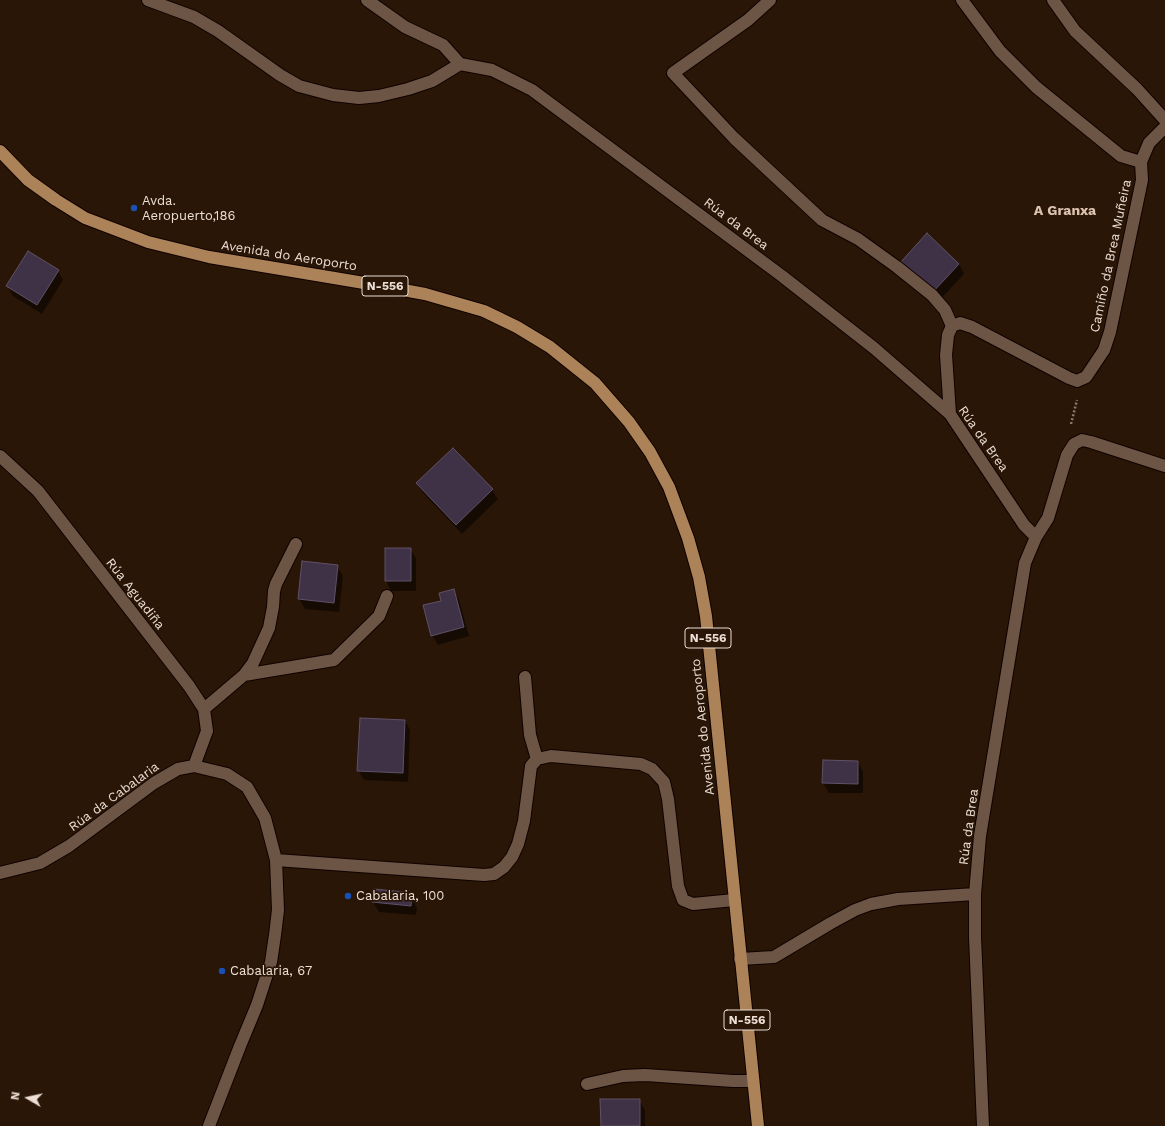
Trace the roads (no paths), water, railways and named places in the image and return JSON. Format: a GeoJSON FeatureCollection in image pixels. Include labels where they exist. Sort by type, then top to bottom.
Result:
{"type":"FeatureCollection","features":[{"type":"Feature","properties":{"kind":"main road","name":"Avenida do Aeroporto"},"geometry":{"type":"LineString","coordinates":[[0,151],[28,180],[85,218],[148,242],[209,257],[425,294],[484,311],[517,327],[550,347],[595,383],[629,422],[650,452],[669,487],[688,538],[699,577],[708,631],[758,1126]]}},
{"type":"Feature","properties":{"kind":"street"},"geometry":{"type":"LineString","coordinates":[[148,0],[194,17],[218,31],[280,75],[299,86],[333,95],[359,98],[394,93],[432,81],[460,64],[443,45],[405,27],[368,0]]}},
{"type":"Feature","properties":{"kind":"street"},"geometry":{"type":"LineString","coordinates":[[770,0],[748,20],[673,73],[734,138],[822,220],[858,239],[897,267],[932,295],[945,310],[952,326],[948,335],[946,355],[950,414]]}},
{"type":"Feature","properties":{"kind":"street"},"geometry":{"type":"LineString","coordinates":[[962,0],[1000,51],[1036,86],[1121,156],[1141,162]]}},
{"type":"Feature","properties":{"kind":"street"},"geometry":{"type":"LineString","coordinates":[[1053,0],[1075,31],[1137,89],[1165,120]]}},
{"type":"Feature","properties":{"kind":"street","name":"Rúa da Brea"},"geometry":{"type":"LineString","coordinates":[[460,64],[492,70],[532,90],[788,281],[874,348],[950,414],[1024,525],[1036,537]]}},
{"type":"Feature","properties":{"kind":"street","name":"Camiño da Brea Muñeira"},"geometry":{"type":"LineString","coordinates":[[952,326],[960,323],[972,327],[1069,378],[1078,381],[1086,377],[1104,350],[1110,332],[1142,180],[1141,162],[1149,143],[1165,127]]}},
{"type":"Feature","properties":{"kind":"street","name":"Rúa da Brea"},"geometry":{"type":"LineString","coordinates":[[983,1126],[974,937],[975,894],[980,836],[1025,563],[1036,537],[1048,518],[1067,455],[1074,444],[1082,440],[1091,442],[1165,466]]}},
{"type":"Feature","properties":{"kind":"street","name":"Rúa Aguadiña"},"geometry":{"type":"LineString","coordinates":[[0,456],[38,491],[189,686],[204,709],[207,731],[194,766]]}},
{"type":"Feature","properties":{"kind":"street"},"geometry":{"type":"LineString","coordinates":[[204,709],[244,675],[253,663],[269,628],[273,608],[274,591],[296,544]]}},
{"type":"Feature","properties":{"kind":"street"},"geometry":{"type":"LineString","coordinates":[[244,675],[334,660],[379,616],[387,596]]}},
{"type":"Feature","properties":{"kind":"street"},"geometry":{"type":"LineString","coordinates":[[525,677],[530,735],[537,759]]}},
{"type":"Feature","properties":{"kind":"street"},"geometry":{"type":"LineString","coordinates":[[276,860],[484,875],[494,874],[504,867],[512,858],[518,844],[524,821],[531,766],[537,759],[550,756],[641,764],[652,769],[664,782],[668,799],[678,886],[683,900],[693,904],[734,900]]}},
{"type":"Feature","properties":{"kind":"street"},"geometry":{"type":"LineString","coordinates":[[194,766],[227,774],[247,787],[265,818],[276,860],[278,910],[271,962],[257,1005],[209,1126]]}},
{"type":"Feature","properties":{"kind":"street","name":"Rúa da Cabalaria"},"geometry":{"type":"LineString","coordinates":[[0,873],[40,863],[69,846],[154,783],[178,770],[194,766]]}},
{"type":"Feature","properties":{"kind":"street"},"geometry":{"type":"LineString","coordinates":[[740,959],[774,957],[830,922],[871,904],[898,899],[975,894]]}},
{"type":"Feature","properties":{"kind":"street"},"geometry":{"type":"LineString","coordinates":[[587,1084],[623,1076],[645,1075],[753,1081]]}},
{"type":"Feature","properties":{"kind":"place","name":"Avda. Aeropuerto,186"},"geometry":{"type":"Point","coordinates":[134,208]}},
{"type":"Feature","properties":{"kind":"place","name":"Cabalaria, 100"},"geometry":{"type":"Point","coordinates":[348,896]}},
{"type":"Feature","properties":{"kind":"place","name":"Cabalaria, 67"},"geometry":{"type":"Point","coordinates":[222,971]}},
{"type":"Feature","properties":{"kind":"district","name":"A Granxa"},"geometry":{"type":"Point","coordinates":[1065,211]}}]}
